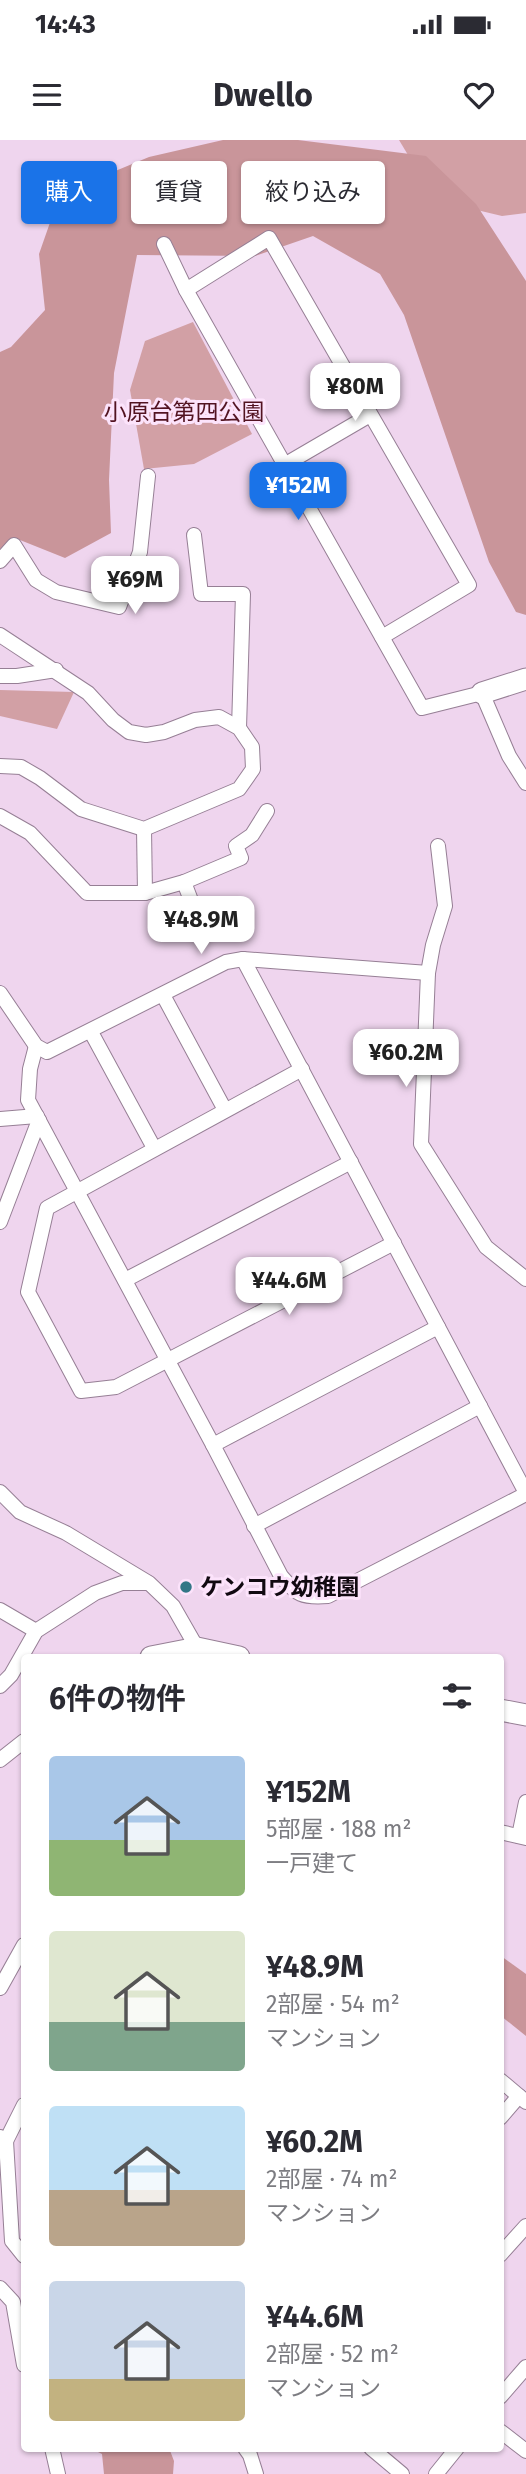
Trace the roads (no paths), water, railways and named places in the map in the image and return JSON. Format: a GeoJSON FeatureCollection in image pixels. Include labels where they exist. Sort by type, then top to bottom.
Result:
{"type":"FeatureCollection","features":[{"type":"Feature","properties":{"kind":"street"},"geometry":{"type":"LineString","coordinates":[[186,290],[269,238],[470,585],[382,637]]}},
{"type":"Feature","properties":{"kind":"street"},"geometry":{"type":"LineString","coordinates":[[164,244],[186,290],[422,708],[526,679]]}},
{"type":"Feature","properties":{"kind":"street"},"geometry":{"type":"LineString","coordinates":[[286,464],[370,415]]}},
{"type":"Feature","properties":{"kind":"street"},"geometry":{"type":"LineString","coordinates":[[0,561],[14,545],[36,580],[56,592],[120,607],[140,552],[148,476]]}},
{"type":"Feature","properties":{"kind":"street"},"geometry":{"type":"LineString","coordinates":[[194,535],[201,594],[243,594],[239,728]]}},
{"type":"Feature","properties":{"kind":"street"},"geometry":{"type":"LineString","coordinates":[[0,635],[88,693],[113,720],[129,732],[146,735],[164,733],[195,720],[219,717],[239,728],[252,747],[253,769],[239,789],[144,829],[81,808],[21,767],[0,766]]}},
{"type":"Feature","properties":{"kind":"street"},"geometry":{"type":"LineString","coordinates":[[0,676],[56,670]]}},
{"type":"Feature","properties":{"kind":"street"},"geometry":{"type":"LineString","coordinates":[[482,693],[509,756],[526,783]]}},
{"type":"Feature","properties":{"kind":"street"},"geometry":{"type":"LineString","coordinates":[[0,816],[30,833],[88,892],[145,893],[184,882],[241,858],[236,846],[252,835],[267,811]]}},
{"type":"Feature","properties":{"kind":"street"},"geometry":{"type":"LineString","coordinates":[[144,829],[145,893]]}},
{"type":"Feature","properties":{"kind":"street"},"geometry":{"type":"LineString","coordinates":[[438,846],[445,906],[428,973],[421,1144],[486,1247],[526,1279]]}},
{"type":"Feature","properties":{"kind":"street"},"geometry":{"type":"LineString","coordinates":[[184,882],[195,911]]}},
{"type":"Feature","properties":{"kind":"street"},"geometry":{"type":"LineString","coordinates":[[0,993],[36,1046],[47,1052],[92,1032],[226,962],[243,958],[428,973]]}},
{"type":"Feature","properties":{"kind":"street"},"geometry":{"type":"LineString","coordinates":[[36,1046],[30,1069],[28,1100],[254,1526],[281,1576],[295,1592],[310,1598],[328,1596],[526,1494],[243,958]]}},
{"type":"Feature","properties":{"kind":"street"},"geometry":{"type":"LineString","coordinates":[[163,995],[225,1110]]}},
{"type":"Feature","properties":{"kind":"street"},"geometry":{"type":"LineString","coordinates":[[92,1032],[154,1148]]}},
{"type":"Feature","properties":{"kind":"street"},"geometry":{"type":"LineString","coordinates":[[302,1069],[47,1208],[28,1292],[81,1391],[116,1387],[394,1243]]}},
{"type":"Feature","properties":{"kind":"street"},"geometry":{"type":"LineString","coordinates":[[0,1119],[38,1118]]}},
{"type":"Feature","properties":{"kind":"street"},"geometry":{"type":"LineString","coordinates":[[0,1222],[38,1118]]}},
{"type":"Feature","properties":{"kind":"street"},"geometry":{"type":"LineString","coordinates":[[125,1280],[351,1162]]}},
{"type":"Feature","properties":{"kind":"street"},"geometry":{"type":"LineString","coordinates":[[213,1445],[438,1328]]}},
{"type":"Feature","properties":{"kind":"street"},"geometry":{"type":"LineString","coordinates":[[254,1526],[480,1406]]}},
{"type":"Feature","properties":{"kind":"street"},"geometry":{"type":"LineString","coordinates":[[0,1492],[20,1512],[66,1533],[149,1583],[173,1606],[197,1648]]}},
{"type":"Feature","properties":{"kind":"street"},"geometry":{"type":"LineString","coordinates":[[23,1654],[36,1631],[95,1593],[122,1583],[149,1583]]}},
{"type":"Feature","properties":{"kind":"street"},"geometry":{"type":"LineString","coordinates":[[0,1610],[36,1631]]}},
{"type":"Feature","properties":{"kind":"street"},"geometry":{"type":"LineString","coordinates":[[166,1654],[197,1648],[218,1654]]}},
{"type":"Feature","properties":{"kind":"street"},"geometry":{"type":"LineString","coordinates":[[0,1686],[11,1675],[21,1657]]}},
{"type":"Feature","properties":{"kind":"street"},"geometry":{"type":"LineString","coordinates":[[504,1711],[526,1715]]}},
{"type":"Feature","properties":{"kind":"street"},"geometry":{"type":"LineString","coordinates":[[0,1760],[21,1743]]}},
{"type":"Feature","properties":{"kind":"street"},"geometry":{"type":"LineString","coordinates":[[504,1833],[522,1837],[526,1802]]}},
{"type":"Feature","properties":{"kind":"street"},"geometry":{"type":"LineString","coordinates":[[0,1988],[21,1950]]}},
{"type":"Feature","properties":{"kind":"street"},"geometry":{"type":"LineString","coordinates":[[504,2083],[523,2099],[504,2115]]}},
{"type":"Feature","properties":{"kind":"street"},"geometry":{"type":"LineString","coordinates":[[21,2110],[3,2139],[12,2241],[21,2252]]}},
{"type":"Feature","properties":{"kind":"street"},"geometry":{"type":"LineString","coordinates":[[504,2251],[526,2227]]}},
{"type":"Feature","properties":{"kind":"street"},"geometry":{"type":"LineString","coordinates":[[0,2288],[13,2302],[21,2348]]}},
{"type":"Feature","properties":{"kind":"street"},"geometry":{"type":"LineString","coordinates":[[504,2392],[526,2367]]}},
{"type":"Feature","properties":{"kind":"street"},"geometry":{"type":"LineString","coordinates":[[504,2434],[526,2451]]}},
{"type":"Feature","properties":{"kind":"street"},"geometry":{"type":"LineString","coordinates":[[53,2452],[58,2474]]}},
{"type":"Feature","properties":{"kind":"street"},"geometry":{"type":"LineString","coordinates":[[248,2452],[256,2474]]}},
{"type":"Feature","properties":{"kind":"street"},"geometry":{"type":"LineString","coordinates":[[376,2452],[402,2474]]}},
{"type":"Feature","properties":{"kind":"street"},"geometry":{"type":"LineString","coordinates":[[436,2474],[454,2452]]}},
{"type":"Feature","properties":{"kind":"place","name":"ケンコウ幼稚園"},"geometry":{"type":"Point","coordinates":[186,1587]}},
{"type":"Feature","properties":{"kind":"park label","name":"小原台第四公園"},"geometry":{"type":"Point","coordinates":[184,412]}}]}
